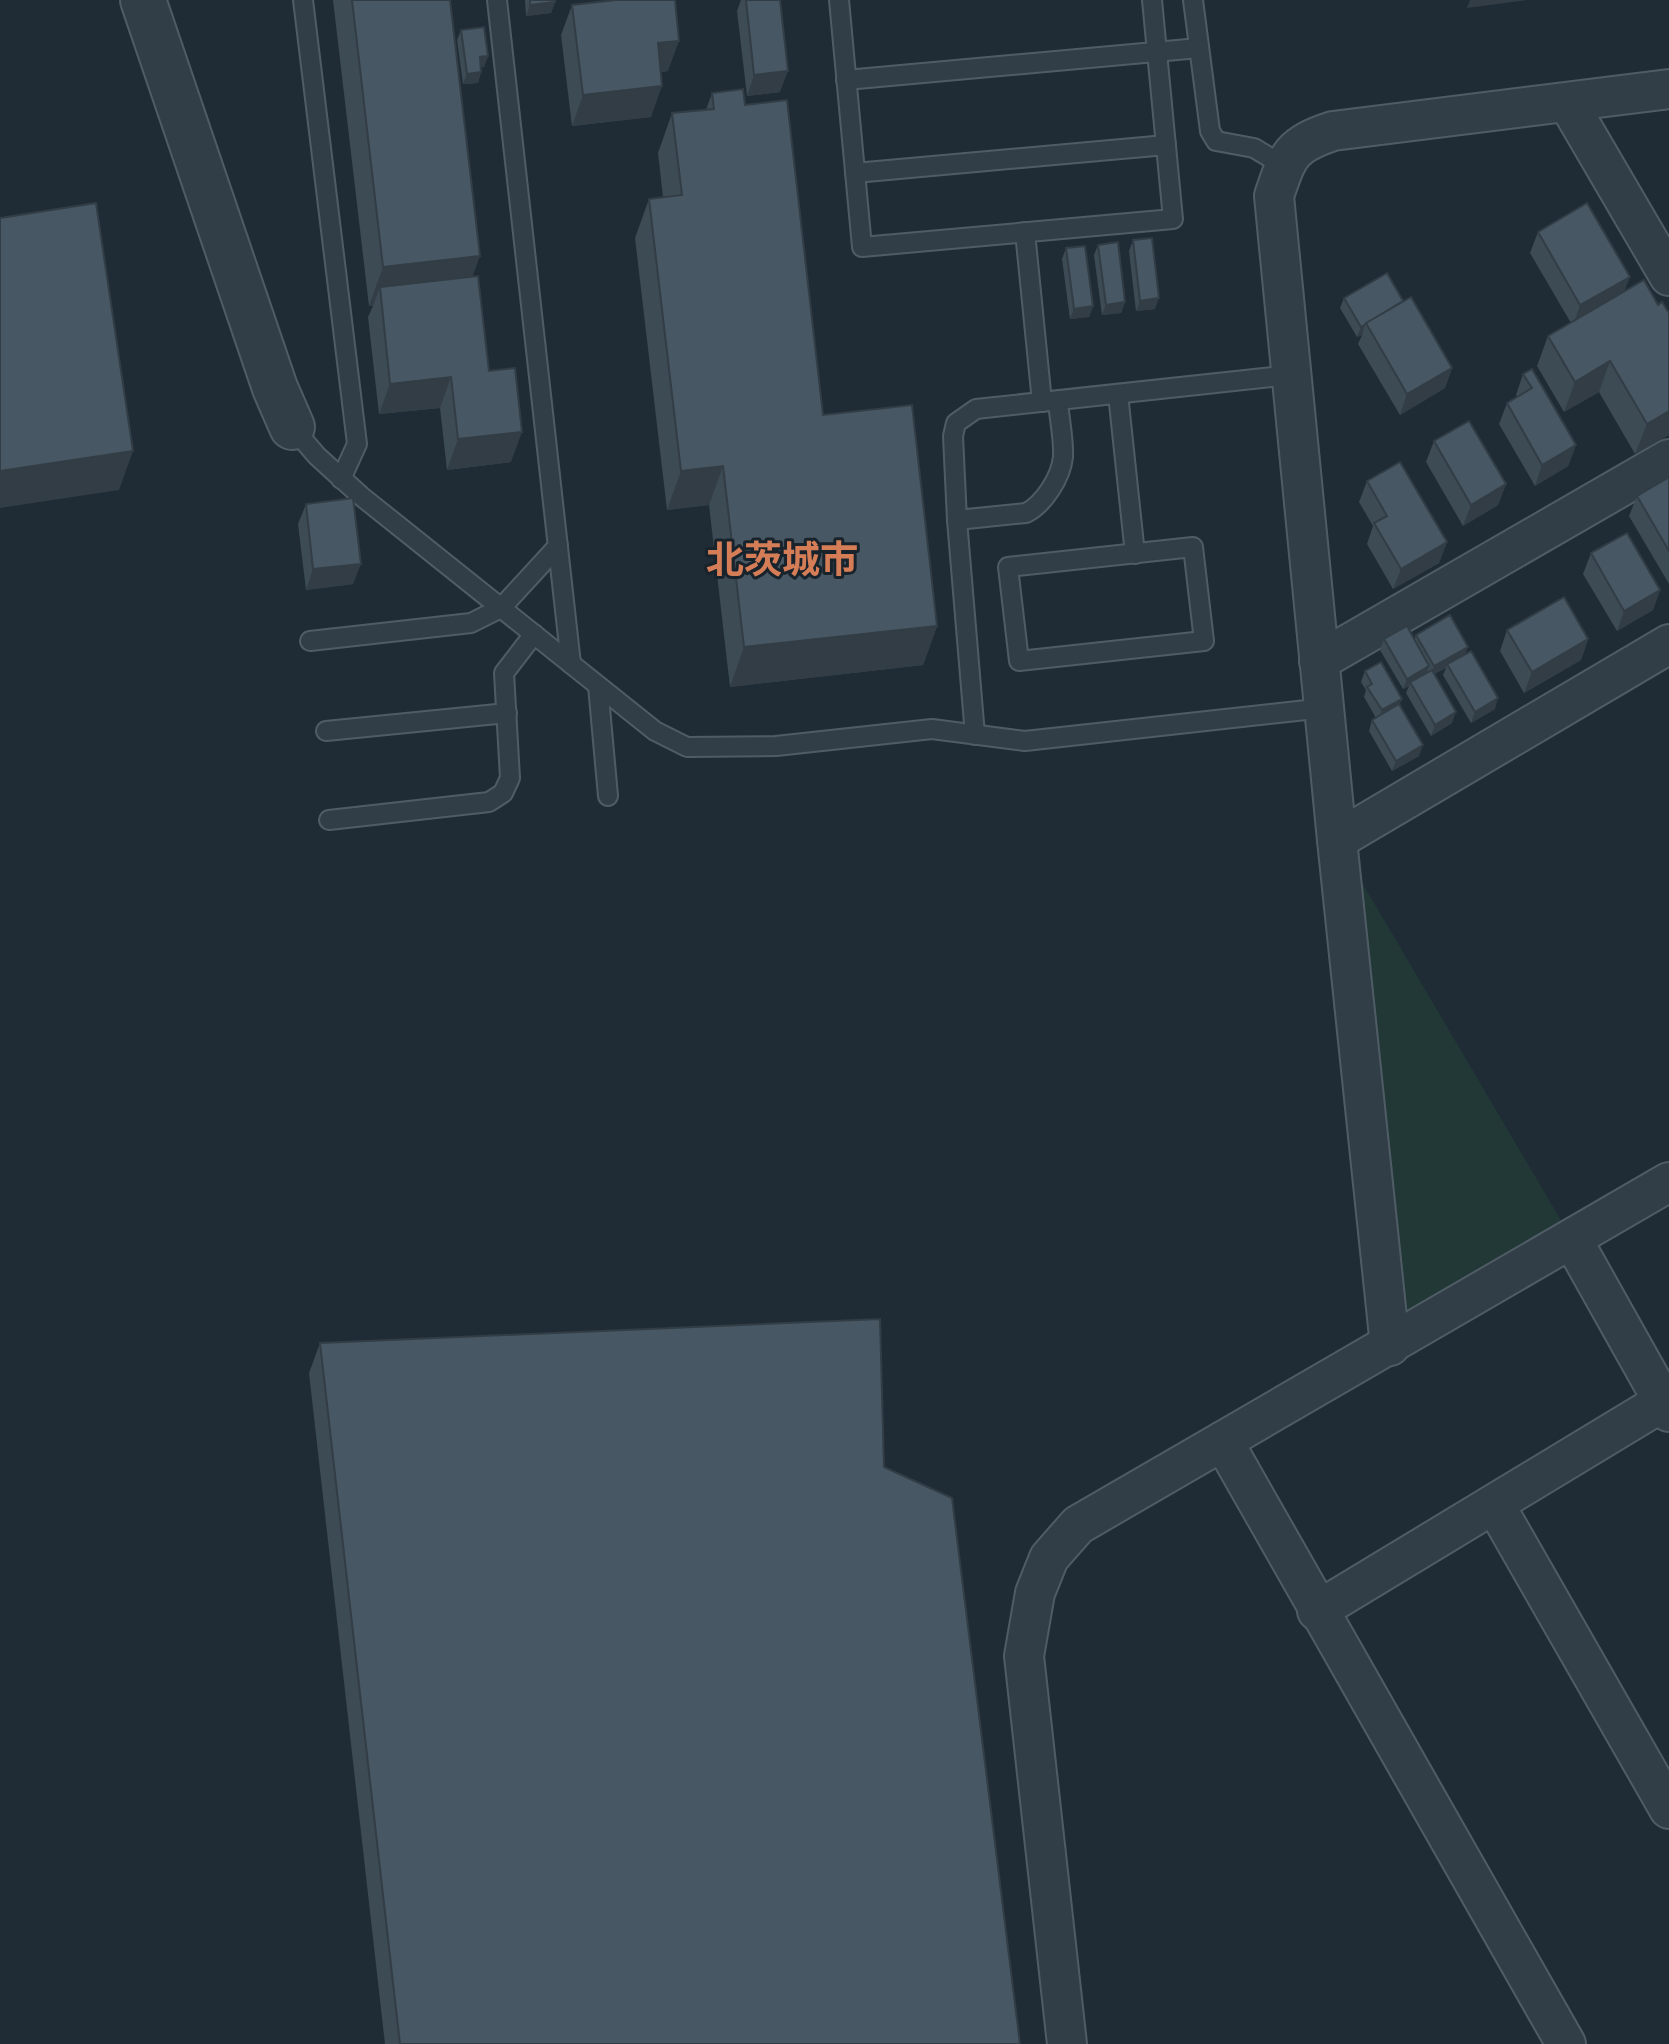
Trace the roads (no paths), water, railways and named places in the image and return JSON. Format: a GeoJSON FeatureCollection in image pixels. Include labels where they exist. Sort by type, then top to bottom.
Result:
{"type":"FeatureCollection","features":[{"type":"Feature","properties":{"kind":"street"},"geometry":{"type":"LineString","coordinates":[[143,0],[275,388],[292,427]]}},
{"type":"Feature","properties":{"kind":"street"},"geometry":{"type":"LineString","coordinates":[[1390,1346],[1274,196],[1284,166],[1303,141],[1333,131],[1669,89]]}},
{"type":"Feature","properties":{"kind":"street"},"geometry":{"type":"LineString","coordinates":[[1568,103],[1669,276]]}},
{"type":"Feature","properties":{"kind":"street"},"geometry":{"type":"LineString","coordinates":[[1319,661],[1669,459]]}},
{"type":"Feature","properties":{"kind":"street"},"geometry":{"type":"LineString","coordinates":[[1337,840],[1669,644]]}},
{"type":"Feature","properties":{"kind":"street"},"geometry":{"type":"LineString","coordinates":[[1067,2044],[1024,1656],[1035,1593],[1049,1558],[1078,1525],[1669,1182]]}},
{"type":"Feature","properties":{"kind":"street"},"geometry":{"type":"LineString","coordinates":[[1317,1611],[1667,1404],[1572,1239]]}},
{"type":"Feature","properties":{"kind":"street"},"geometry":{"type":"LineString","coordinates":[[1223,1441],[1566,2044]]}},
{"type":"Feature","properties":{"kind":"street"},"geometry":{"type":"LineString","coordinates":[[1495,1505],[1669,1809]]}},
{"type":"Feature","properties":{"kind":"lane"},"geometry":{"type":"LineString","coordinates":[[303,0],[357,444],[341,479]]}},
{"type":"Feature","properties":{"kind":"lane"},"geometry":{"type":"LineString","coordinates":[[497,0],[571,664]]}},
{"type":"Feature","properties":{"kind":"lane"},"geometry":{"type":"LineString","coordinates":[[839,0],[862,247],[1173,219],[1152,0]]}},
{"type":"Feature","properties":{"kind":"lane"},"geometry":{"type":"LineString","coordinates":[[1193,0],[1210,131],[1216,141],[1254,148],[1284,166]]}},
{"type":"Feature","properties":{"kind":"lane"},"geometry":{"type":"LineString","coordinates":[[846,80],[1199,48]]}},
{"type":"Feature","properties":{"kind":"lane"},"geometry":{"type":"LineString","coordinates":[[855,173],[1166,145]]}},
{"type":"Feature","properties":{"kind":"lane"},"geometry":{"type":"LineString","coordinates":[[957,520],[1026,513],[1035,508],[1052,486],[1063,458],[1050,401],[1025,232]]}},
{"type":"Feature","properties":{"kind":"lane"},"geometry":{"type":"LineString","coordinates":[[975,735],[957,520],[953,436],[956,423],[976,409],[1291,375]]}},
{"type":"Feature","properties":{"kind":"lane"},"geometry":{"type":"LineString","coordinates":[[1118,394],[1135,554]]}},
{"type":"Feature","properties":{"kind":"lane"},"geometry":{"type":"LineString","coordinates":[[292,427],[341,479],[655,731],[687,747],[776,746],[932,729],[1025,741],[1324,708]]}},
{"type":"Feature","properties":{"kind":"lane"},"geometry":{"type":"LineString","coordinates":[[310,641],[471,623],[501,608],[558,546]]}},
{"type":"Feature","properties":{"kind":"lane"},"geometry":{"type":"LineString","coordinates":[[1193,547],[1204,641],[1019,661],[1008,567],[1135,554],[1193,547]]}},
{"type":"Feature","properties":{"kind":"lane"},"geometry":{"type":"LineString","coordinates":[[329,820],[489,802],[503,793],[510,778],[504,673],[534,634]]}},
{"type":"Feature","properties":{"kind":"lane"},"geometry":{"type":"LineString","coordinates":[[598,686],[608,796]]}},
{"type":"Feature","properties":{"kind":"lane"},"geometry":{"type":"LineString","coordinates":[[326,731],[507,713]]}},
{"type":"Feature","properties":{"kind":"district","name":"北茨城市"},"geometry":{"type":"Point","coordinates":[782,558]}}]}
